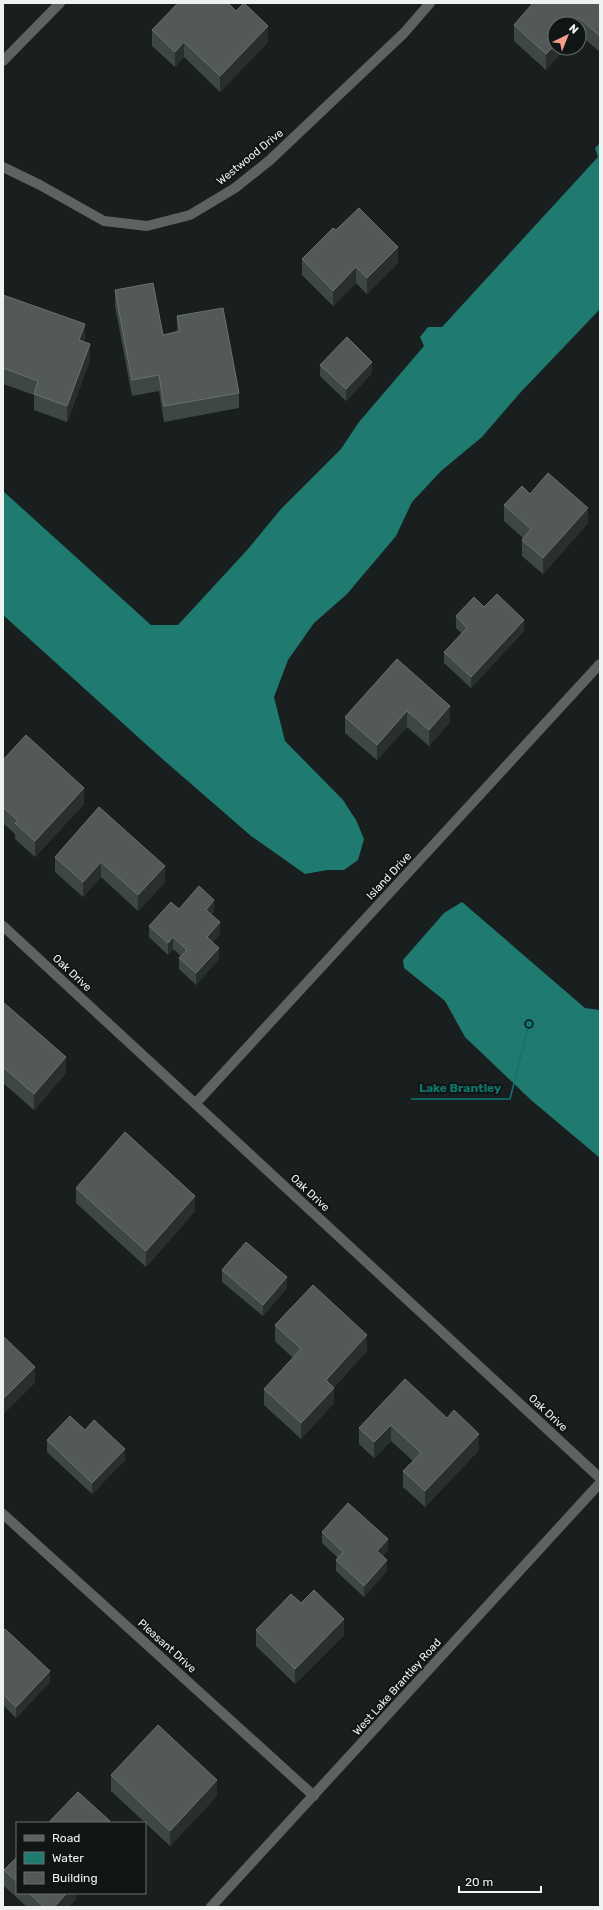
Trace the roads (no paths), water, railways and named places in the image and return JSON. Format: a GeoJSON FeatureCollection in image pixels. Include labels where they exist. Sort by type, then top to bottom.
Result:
{"type":"FeatureCollection","features":[{"type":"Feature","properties":{"kind":"street"},"geometry":{"type":"LineString","coordinates":[[3,61],[60,3]]}},
{"type":"Feature","properties":{"kind":"street","name":"Westwood Drive"},"geometry":{"type":"LineString","coordinates":[[3,167],[40,185],[104,221],[147,226],[190,216],[235,188],[270,160],[404,33],[430,3]]}},
{"type":"Feature","properties":{"kind":"street","name":"Island Drive"},"geometry":{"type":"LineString","coordinates":[[196,1103],[600,664]]}},
{"type":"Feature","properties":{"kind":"street","name":"Oak Drive"},"geometry":{"type":"LineString","coordinates":[[3,926],[600,1478]]}},
{"type":"Feature","properties":{"kind":"street","name":"West Lake Brantley Road"},"geometry":{"type":"LineString","coordinates":[[211,1907],[600,1483]]}},
{"type":"Feature","properties":{"kind":"street","name":"Pleasant Drive"},"geometry":{"type":"LineString","coordinates":[[3,1514],[314,1796]]}},
{"type":"Feature","properties":{"kind":"water"},"geometry":{"type":"Polygon","coordinates":[[[600,143],[600,309],[519,394],[482,437],[441,471],[412,502],[396,536],[347,594],[314,623],[288,660],[274,697],[285,741],[343,800],[356,820],[364,839],[358,860],[344,870],[327,870],[305,874],[251,836],[159,756],[3,615],[3,491],[151,625],[178,625],[248,549],[281,509],[341,449],[359,422],[424,346],[420,337],[428,327],[442,327],[598,157],[595,148],[600,143]]]}},
{"type":"Feature","properties":{"kind":"water"},"geometry":{"type":"Polygon","coordinates":[[[462,902],[585,1008],[600,1010],[600,1158],[531,1100],[465,1037],[445,1001],[404,968],[403,960],[444,913],[462,902]]]}},
{"type":"Feature","properties":{"kind":"place","name":"Lake Brantley"},"geometry":{"type":"Point","coordinates":[529,1024]}}]}
